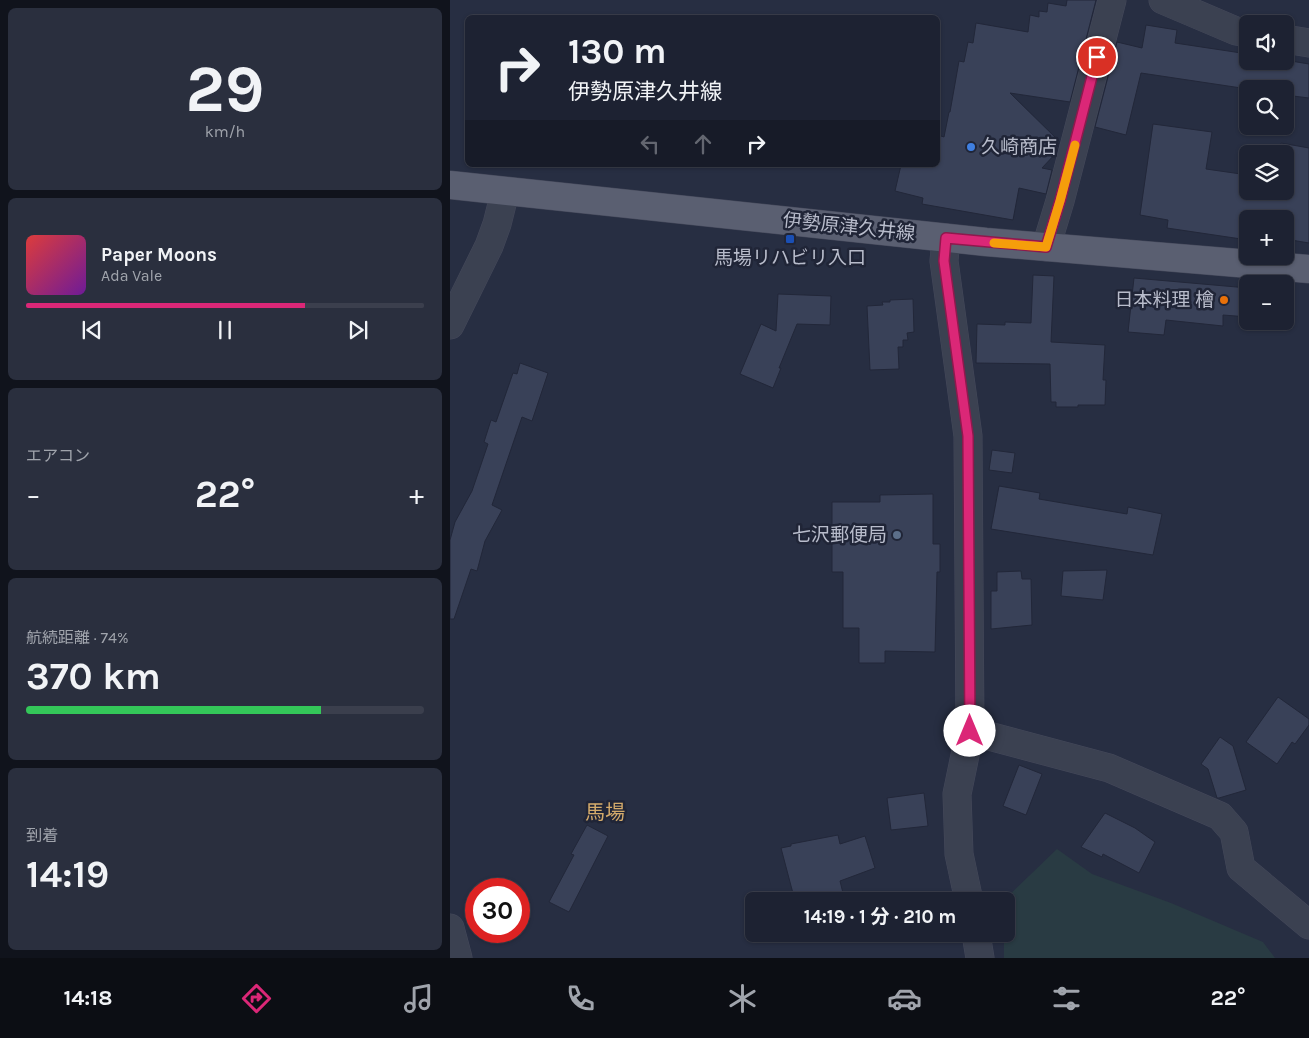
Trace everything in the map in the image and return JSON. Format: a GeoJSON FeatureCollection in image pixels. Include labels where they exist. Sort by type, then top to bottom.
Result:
{"type":"FeatureCollection","features":[{"type":"Feature","properties":{"kind":"main road","name":"伊勢原津久井線"},"geometry":{"type":"LineString","coordinates":[[450,185],[946,238],[1309,268]]}},
{"type":"Feature","properties":{"kind":"street"},"geometry":{"type":"LineString","coordinates":[[1046,247],[1060,201],[1112,0]]}},
{"type":"Feature","properties":{"kind":"street"},"geometry":{"type":"LineString","coordinates":[[1163,0],[1239,32]]}},
{"type":"Feature","properties":{"kind":"street"},"geometry":{"type":"LineString","coordinates":[[1294,40],[1309,43]]}},
{"type":"Feature","properties":{"kind":"street"},"geometry":{"type":"LineString","coordinates":[[450,326],[488,246],[497,224],[505,192]]}},
{"type":"Feature","properties":{"kind":"street"},"geometry":{"type":"LineString","coordinates":[[946,238],[944,261],[968,436],[970,731],[956,794],[960,854],[967,892]]}},
{"type":"Feature","properties":{"kind":"street"},"geometry":{"type":"LineString","coordinates":[[970,731],[1110,768],[1220,816],[1234,832],[1241,868],[1309,925]]}},
{"type":"Feature","properties":{"kind":"street"},"geometry":{"type":"LineString","coordinates":[[450,928],[458,958]]}},
{"type":"Feature","properties":{"kind":"street"},"geometry":{"type":"LineString","coordinates":[[977,942],[980,958]]}},
{"type":"Feature","properties":{"kind":"shaded area"},"geometry":{"type":"Polygon","coordinates":[[[1057,849],[1092,874],[1171,903],[1263,942],[1275,958],[1004,958],[1004,942],[1015,942],[1015,892],[1012,892],[1057,849]]]}},
{"type":"Feature","properties":{"kind":"building"},"geometry":{"type":"Polygon","coordinates":[[[1067,0],[1096,0],[1070,102],[1010,93],[1059,141],[1057,152],[1042,168],[1052,170],[1046,194],[1019,188],[1013,220],[922,204],[923,198],[895,191],[901,167],[940,167],[940,136],[944,137],[959,61],[964,62],[968,42],[973,43],[976,23],[1028,32],[1030,15],[1039,17],[1039,11],[1047,12],[1048,3],[1066,6],[1067,0]]]}},
{"type":"Feature","properties":{"kind":"building"},"geometry":{"type":"Polygon","coordinates":[[[1146,25],[1177,30],[1175,43],[1239,53],[1239,70],[1294,70],[1294,62],[1309,64],[1309,98],[1294,96],[1294,80],[1239,80],[1239,88],[1141,73],[1126,135],[1095,127],[1117,42],[1142,48],[1146,25]]]}},
{"type":"Feature","properties":{"kind":"building"},"geometry":{"type":"Polygon","coordinates":[[[1153,124],[1212,132],[1206,169],[1239,174],[1239,200],[1294,200],[1294,145],[1309,148],[1309,243],[1294,240],[1294,210],[1239,210],[1239,239],[1167,228],[1168,220],[1140,215],[1153,124]]]}},
{"type":"Feature","properties":{"kind":"building"},"geometry":{"type":"Polygon","coordinates":[[[1033,275],[1054,276],[1051,342],[1105,345],[1103,380],[1106,380],[1105,405],[1056,407],[1056,402],[1051,402],[1050,364],[976,363],[977,324],[1005,325],[1005,322],[1031,323],[1033,275]]]}},
{"type":"Feature","properties":{"kind":"building"},"geometry":{"type":"Polygon","coordinates":[[[1134,278],[1239,287],[1239,316],[1223,315],[1223,326],[1166,320],[1164,335],[1128,332],[1134,278]]]}},
{"type":"Feature","properties":{"kind":"building"},"geometry":{"type":"Polygon","coordinates":[[[778,294],[831,296],[830,325],[797,324],[773,388],[740,374],[761,324],[776,331],[778,294]]]}},
{"type":"Feature","properties":{"kind":"building"},"geometry":{"type":"Polygon","coordinates":[[[913,299],[914,332],[907,333],[908,340],[903,340],[903,347],[898,347],[899,369],[870,370],[867,306],[883,305],[882,302],[890,302],[890,300],[913,299]]]}},
{"type":"Feature","properties":{"kind":"building"},"geometry":{"type":"Polygon","coordinates":[[[520,363],[548,373],[532,421],[522,417],[492,505],[502,510],[485,541],[477,571],[471,569],[454,619],[450,619],[450,540],[455,522],[472,491],[488,444],[484,442],[491,420],[496,422],[513,373],[517,374],[520,363]]]}},
{"type":"Feature","properties":{"kind":"building"},"geometry":{"type":"Polygon","coordinates":[[[992,450],[1015,453],[1012,473],[989,470],[992,450]]]}},
{"type":"Feature","properties":{"kind":"building"},"geometry":{"type":"Polygon","coordinates":[[[999,486],[1040,493],[1039,499],[1127,514],[1128,507],[1162,514],[1153,555],[991,529],[999,486]]]}},
{"type":"Feature","properties":{"kind":"building"},"geometry":{"type":"Polygon","coordinates":[[[933,494],[933,544],[940,544],[940,572],[937,572],[935,652],[885,651],[885,663],[859,663],[859,628],[843,628],[843,572],[832,572],[832,502],[880,502],[880,495],[933,494]]]}},
{"type":"Feature","properties":{"kind":"building"},"geometry":{"type":"Polygon","coordinates":[[[1107,570],[1103,600],[1061,596],[1063,571],[1107,570]]]}},
{"type":"Feature","properties":{"kind":"building"},"geometry":{"type":"Polygon","coordinates":[[[1021,571],[1022,579],[1031,579],[1032,625],[991,629],[991,591],[997,591],[997,572],[1021,571]]]}},
{"type":"Feature","properties":{"kind":"building"},"geometry":{"type":"Polygon","coordinates":[[[1278,697],[1309,719],[1309,725],[1295,744],[1292,742],[1277,764],[1246,742],[1278,697]]]}},
{"type":"Feature","properties":{"kind":"building"},"geometry":{"type":"Polygon","coordinates":[[[1220,737],[1233,746],[1246,790],[1217,798],[1208,769],[1201,764],[1220,737]]]}},
{"type":"Feature","properties":{"kind":"building"},"geometry":{"type":"Polygon","coordinates":[[[1019,765],[1042,774],[1026,815],[1003,806],[1019,765]]]}},
{"type":"Feature","properties":{"kind":"building"},"geometry":{"type":"Polygon","coordinates":[[[924,793],[928,826],[891,830],[887,798],[924,793]]]}},
{"type":"Feature","properties":{"kind":"building"},"geometry":{"type":"Polygon","coordinates":[[[1105,813],[1135,828],[1155,842],[1139,873],[1103,854],[1102,857],[1081,847],[1105,813]]]}},
{"type":"Feature","properties":{"kind":"building"},"geometry":{"type":"Polygon","coordinates":[[[587,825],[608,836],[569,912],[549,902],[574,855],[571,854],[587,825]]]}},
{"type":"Feature","properties":{"kind":"building"},"geometry":{"type":"Polygon","coordinates":[[[838,835],[840,844],[865,836],[875,868],[840,881],[843,892],[793,892],[781,848],[791,846],[791,844],[838,835]]]}},
{"type":"Feature","properties":{"kind":"slow traffic"},"geometry":{"type":"LineString","coordinates":[[994,243],[1046,247],[1075,145]]}},
{"type":"Feature","properties":{"kind":"place","name":"久崎商店"},"geometry":{"type":"Point","coordinates":[971,147]}},
{"type":"Feature","properties":{"kind":"place","name":"馬場リハビリ入口"},"geometry":{"type":"Point","coordinates":[790,239]}},
{"type":"Feature","properties":{"kind":"place","name":"日本料理 檜"},"geometry":{"type":"Point","coordinates":[1224,300]}},
{"type":"Feature","properties":{"kind":"place","name":"七沢郵便局"},"geometry":{"type":"Point","coordinates":[897,535]}},
{"type":"Feature","properties":{"kind":"district","name":"馬場"},"geometry":{"type":"Point","coordinates":[605,812]}},
{"type":"Feature","properties":{"kind":"route"},"geometry":{"type":"LineString","coordinates":[[970,731],[968,436],[944,261],[946,238],[1046,247],[1060,201],[1097,57]]}}]}
